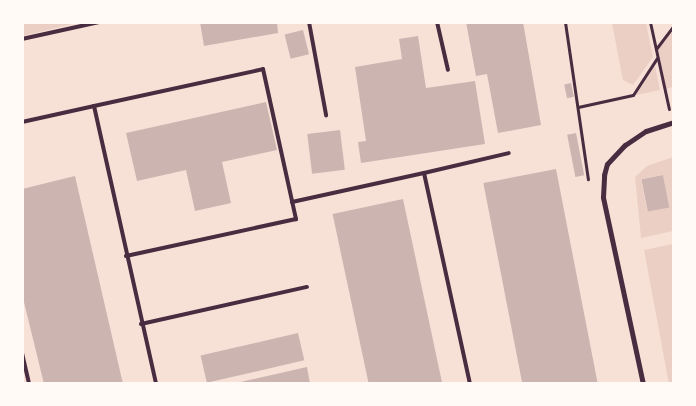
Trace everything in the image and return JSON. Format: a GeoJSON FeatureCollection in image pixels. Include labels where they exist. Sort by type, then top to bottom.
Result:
{"type":"FeatureCollection","features":[{"type":"Feature","properties":{"kind":"street"},"geometry":{"type":"LineString","coordinates":[[643,384],[603,197],[604,175],[607,164],[624,145],[646,131],[672,122]]}},
{"type":"Feature","properties":{"kind":"lane"},"geometry":{"type":"LineString","coordinates":[[22,39],[99,22]]}},
{"type":"Feature","properties":{"kind":"lane"},"geometry":{"type":"LineString","coordinates":[[309,22],[326,115]]}},
{"type":"Feature","properties":{"kind":"lane"},"geometry":{"type":"LineString","coordinates":[[437,22],[448,70]]}},
{"type":"Feature","properties":{"kind":"lane"},"geometry":{"type":"LineString","coordinates":[[22,122],[263,68],[296,219],[126,256]]}},
{"type":"Feature","properties":{"kind":"lane"},"geometry":{"type":"LineString","coordinates":[[94,106],[141,324],[156,384]]}},
{"type":"Feature","properties":{"kind":"lane"},"geometry":{"type":"LineString","coordinates":[[292,202],[509,153]]}},
{"type":"Feature","properties":{"kind":"lane"},"geometry":{"type":"LineString","coordinates":[[424,172],[470,384]]}},
{"type":"Feature","properties":{"kind":"lane"},"geometry":{"type":"LineString","coordinates":[[141,324],[307,287]]}},
{"type":"Feature","properties":{"kind":"lane"},"geometry":{"type":"LineString","coordinates":[[22,352],[29,384]]}},
{"type":"Feature","properties":{"kind":"path"},"geometry":{"type":"LineString","coordinates":[[650,22],[672,122]]}},
{"type":"Feature","properties":{"kind":"path"},"geometry":{"type":"LineString","coordinates":[[656,49],[674,25]]}},
{"type":"Feature","properties":{"kind":"path"},"geometry":{"type":"LineString","coordinates":[[578,107],[633,95],[658,58]]}},
{"type":"Feature","properties":{"kind":"shaded area"},"geometry":{"type":"Polygon","coordinates":[[[23,22],[76,22],[76,23],[23,36],[23,22]]]}},
{"type":"Feature","properties":{"kind":"shaded area"},"geometry":{"type":"Polygon","coordinates":[[[612,23],[646,23],[653,57],[633,85],[623,80],[612,23]]]}},
{"type":"Feature","properties":{"kind":"shaded area"},"geometry":{"type":"Polygon","coordinates":[[[673,31],[673,87],[666,89],[658,50],[673,31]]]}},
{"type":"Feature","properties":{"kind":"shaded area"},"geometry":{"type":"Polygon","coordinates":[[[655,66],[660,90],[636,95],[655,66]]]}},
{"type":"Feature","properties":{"kind":"shaded area"},"geometry":{"type":"Polygon","coordinates":[[[673,157],[673,231],[641,238],[635,177],[647,166],[673,157]],[[663,175],[641,179],[647,211],[669,207],[663,175]]]}},
{"type":"Feature","properties":{"kind":"shaded area"},"geometry":{"type":"Polygon","coordinates":[[[673,244],[674,383],[669,384],[644,250],[673,244]]]}},
{"type":"Feature","properties":{"kind":"building"},"geometry":{"type":"Polygon","coordinates":[[[200,22],[277,22],[278,33],[204,46],[200,22]]]}},
{"type":"Feature","properties":{"kind":"building"},"geometry":{"type":"Polygon","coordinates":[[[466,22],[523,22],[541,125],[498,133],[487,74],[476,76],[466,22]]]}},
{"type":"Feature","properties":{"kind":"building"},"geometry":{"type":"Polygon","coordinates":[[[303,30],[309,54],[291,59],[285,35],[303,30]]]}},
{"type":"Feature","properties":{"kind":"building"},"geometry":{"type":"Polygon","coordinates":[[[418,36],[426,88],[475,81],[485,144],[361,163],[358,142],[366,141],[355,67],[402,59],[399,39],[418,36]]]}},
{"type":"Feature","properties":{"kind":"building"},"geometry":{"type":"Polygon","coordinates":[[[571,83],[574,97],[567,98],[564,84],[571,83]]]}},
{"type":"Feature","properties":{"kind":"building"},"geometry":{"type":"Polygon","coordinates":[[[266,102],[277,150],[222,162],[231,203],[195,211],[186,170],[137,181],[126,133],[266,102]]]}},
{"type":"Feature","properties":{"kind":"building"},"geometry":{"type":"Polygon","coordinates":[[[340,130],[345,170],[312,174],[307,134],[340,130]]]}},
{"type":"Feature","properties":{"kind":"building"},"geometry":{"type":"Polygon","coordinates":[[[576,133],[584,175],[575,177],[567,135],[576,133]]]}},
{"type":"Feature","properties":{"kind":"building"},"geometry":{"type":"Polygon","coordinates":[[[556,169],[598,384],[522,384],[483,183],[556,169]]]}},
{"type":"Feature","properties":{"kind":"building"},"geometry":{"type":"Polygon","coordinates":[[[663,175],[669,207],[648,212],[641,179],[663,175]]]}},
{"type":"Feature","properties":{"kind":"building"},"geometry":{"type":"Polygon","coordinates":[[[75,176],[123,384],[44,384],[22,294],[22,189],[75,176]]]}},
{"type":"Feature","properties":{"kind":"building"},"geometry":{"type":"Polygon","coordinates":[[[403,199],[442,384],[369,384],[333,214],[403,199]]]}},
{"type":"Feature","properties":{"kind":"building"},"geometry":{"type":"Polygon","coordinates":[[[298,333],[304,360],[207,383],[201,355],[298,333]]]}},
{"type":"Feature","properties":{"kind":"building"},"geometry":{"type":"Polygon","coordinates":[[[307,367],[310,384],[236,384],[236,383],[307,367]]]}}]}
